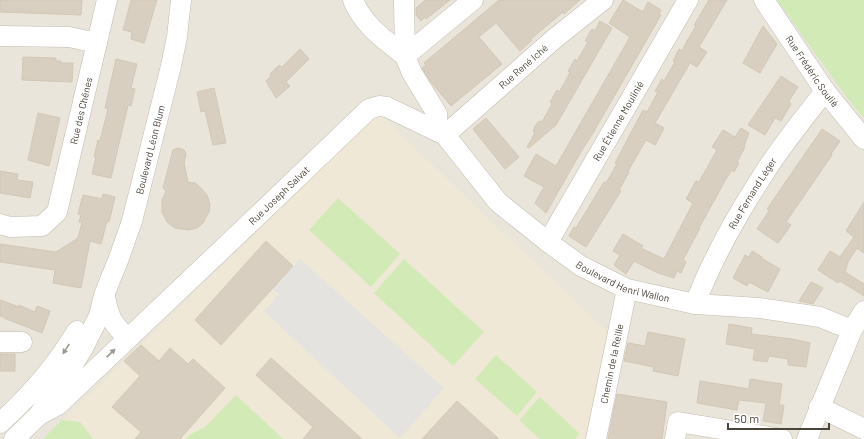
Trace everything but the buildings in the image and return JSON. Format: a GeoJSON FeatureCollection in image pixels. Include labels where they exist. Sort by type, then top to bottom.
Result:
{"type":"FeatureCollection","features":[{"type":"Feature","properties":{"kind":"street","name":"Rue des Chênes"},"geometry":{"type":"LineString","coordinates":[[0,224],[10,227],[42,226],[57,212],[107,0]]}},
{"type":"Feature","properties":{"kind":"street","name":"Boulevard Léon Blum"},"geometry":{"type":"LineString","coordinates":[[14,439],[40,414],[83,348],[99,316],[104,294],[132,221],[171,66],[177,37],[181,0]]}},
{"type":"Feature","properties":{"kind":"street"},"geometry":{"type":"LineString","coordinates":[[353,0],[355,6],[369,26],[405,56]]}},
{"type":"Feature","properties":{"kind":"street"},"geometry":{"type":"LineString","coordinates":[[404,0],[405,56],[412,73],[437,114],[441,133]]}},
{"type":"Feature","properties":{"kind":"street"},"geometry":{"type":"LineString","coordinates":[[405,56],[473,0]]}},
{"type":"Feature","properties":{"kind":"street","name":"Rue René Iché"},"geometry":{"type":"LineString","coordinates":[[441,133],[554,38],[604,0]]}},
{"type":"Feature","properties":{"kind":"street","name":"Rue Étienne Moulinié"},"geometry":{"type":"LineString","coordinates":[[548,242],[688,0]]}},
{"type":"Feature","properties":{"kind":"street","name":"Rue Frédéric Soulié"},"geometry":{"type":"LineString","coordinates":[[764,0],[825,91],[864,139]]}},
{"type":"Feature","properties":{"kind":"street"},"geometry":{"type":"LineString","coordinates":[[0,36],[69,37],[96,43]]}},
{"type":"Feature","properties":{"kind":"street","name":"Rue Fernand Léger"},"geometry":{"type":"LineString","coordinates":[[695,304],[703,284],[731,228],[763,174],[825,91]]}},
{"type":"Feature","properties":{"kind":"street","name":"Rue Joseph Salvat"},"geometry":{"type":"LineString","coordinates":[[40,414],[58,405],[369,109],[379,106],[387,108],[441,133]]}},
{"type":"Feature","properties":{"kind":"street","name":"Boulevard Henri Wallon"},"geometry":{"type":"LineString","coordinates":[[441,133],[498,202],[581,266],[627,289],[695,304],[760,308],[820,317],[852,330]]}},
{"type":"Feature","properties":{"kind":"street","name":"Chemin de la Reille"},"geometry":{"type":"LineString","coordinates":[[596,439],[627,289]]}},
{"type":"Feature","properties":{"kind":"street"},"geometry":{"type":"LineString","coordinates":[[104,294],[108,315],[127,338]]}},
{"type":"Feature","properties":{"kind":"street","name":"Boulevard Léon Blum"},"geometry":{"type":"LineString","coordinates":[[0,423],[40,382],[63,354],[90,311],[104,294]]}},
{"type":"Feature","properties":{"kind":"street"},"geometry":{"type":"LineString","coordinates":[[807,439],[852,330],[864,311]]}},
{"type":"Feature","properties":{"kind":"street"},"geometry":{"type":"LineString","coordinates":[[0,342],[22,342]]}},
{"type":"Feature","properties":{"kind":"street"},"geometry":{"type":"LineString","coordinates":[[819,407],[864,429]]}},
{"type":"Feature","properties":{"kind":"street"},"geometry":{"type":"LineString","coordinates":[[676,439],[678,422],[782,439]]}},
{"type":"Feature","properties":{"kind":"shaded area"},"geometry":{"type":"Polygon","coordinates":[[[0,0],[864,0],[864,439],[0,439],[0,0]]]}},
{"type":"Feature","properties":{"kind":"shaded area"},"geometry":{"type":"Polygon","coordinates":[[[379,114],[613,337],[589,439],[43,439],[379,114]]]}},
{"type":"Feature","properties":{"kind":"shaded area"},"geometry":{"type":"Polygon","coordinates":[[[300,259],[444,388],[400,438],[264,311],[279,294],[273,289],[300,259]]]}},
{"type":"Feature","properties":{"kind":"green space"},"geometry":{"type":"Polygon","coordinates":[[[777,0],[864,0],[864,118],[848,99],[777,0]]]}},
{"type":"Feature","properties":{"kind":"green space"},"geometry":{"type":"Polygon","coordinates":[[[338,198],[400,254],[371,287],[309,230],[338,198]]]}},
{"type":"Feature","properties":{"kind":"green space"},"geometry":{"type":"Polygon","coordinates":[[[404,259],[484,332],[453,366],[374,293],[404,259]]]}},
{"type":"Feature","properties":{"kind":"green space"},"geometry":{"type":"Polygon","coordinates":[[[496,355],[537,392],[517,416],[475,379],[496,355]]]}},
{"type":"Feature","properties":{"kind":"green space"},"geometry":{"type":"Polygon","coordinates":[[[236,395],[283,439],[186,439],[189,435],[205,427],[236,395]]]}},
{"type":"Feature","properties":{"kind":"green space"},"geometry":{"type":"Polygon","coordinates":[[[540,397],[580,434],[575,439],[540,439],[519,420],[540,397]]]}},
{"type":"Feature","properties":{"kind":"green space"},"geometry":{"type":"Polygon","coordinates":[[[62,420],[80,422],[93,439],[43,439],[62,420]]]}}]}
